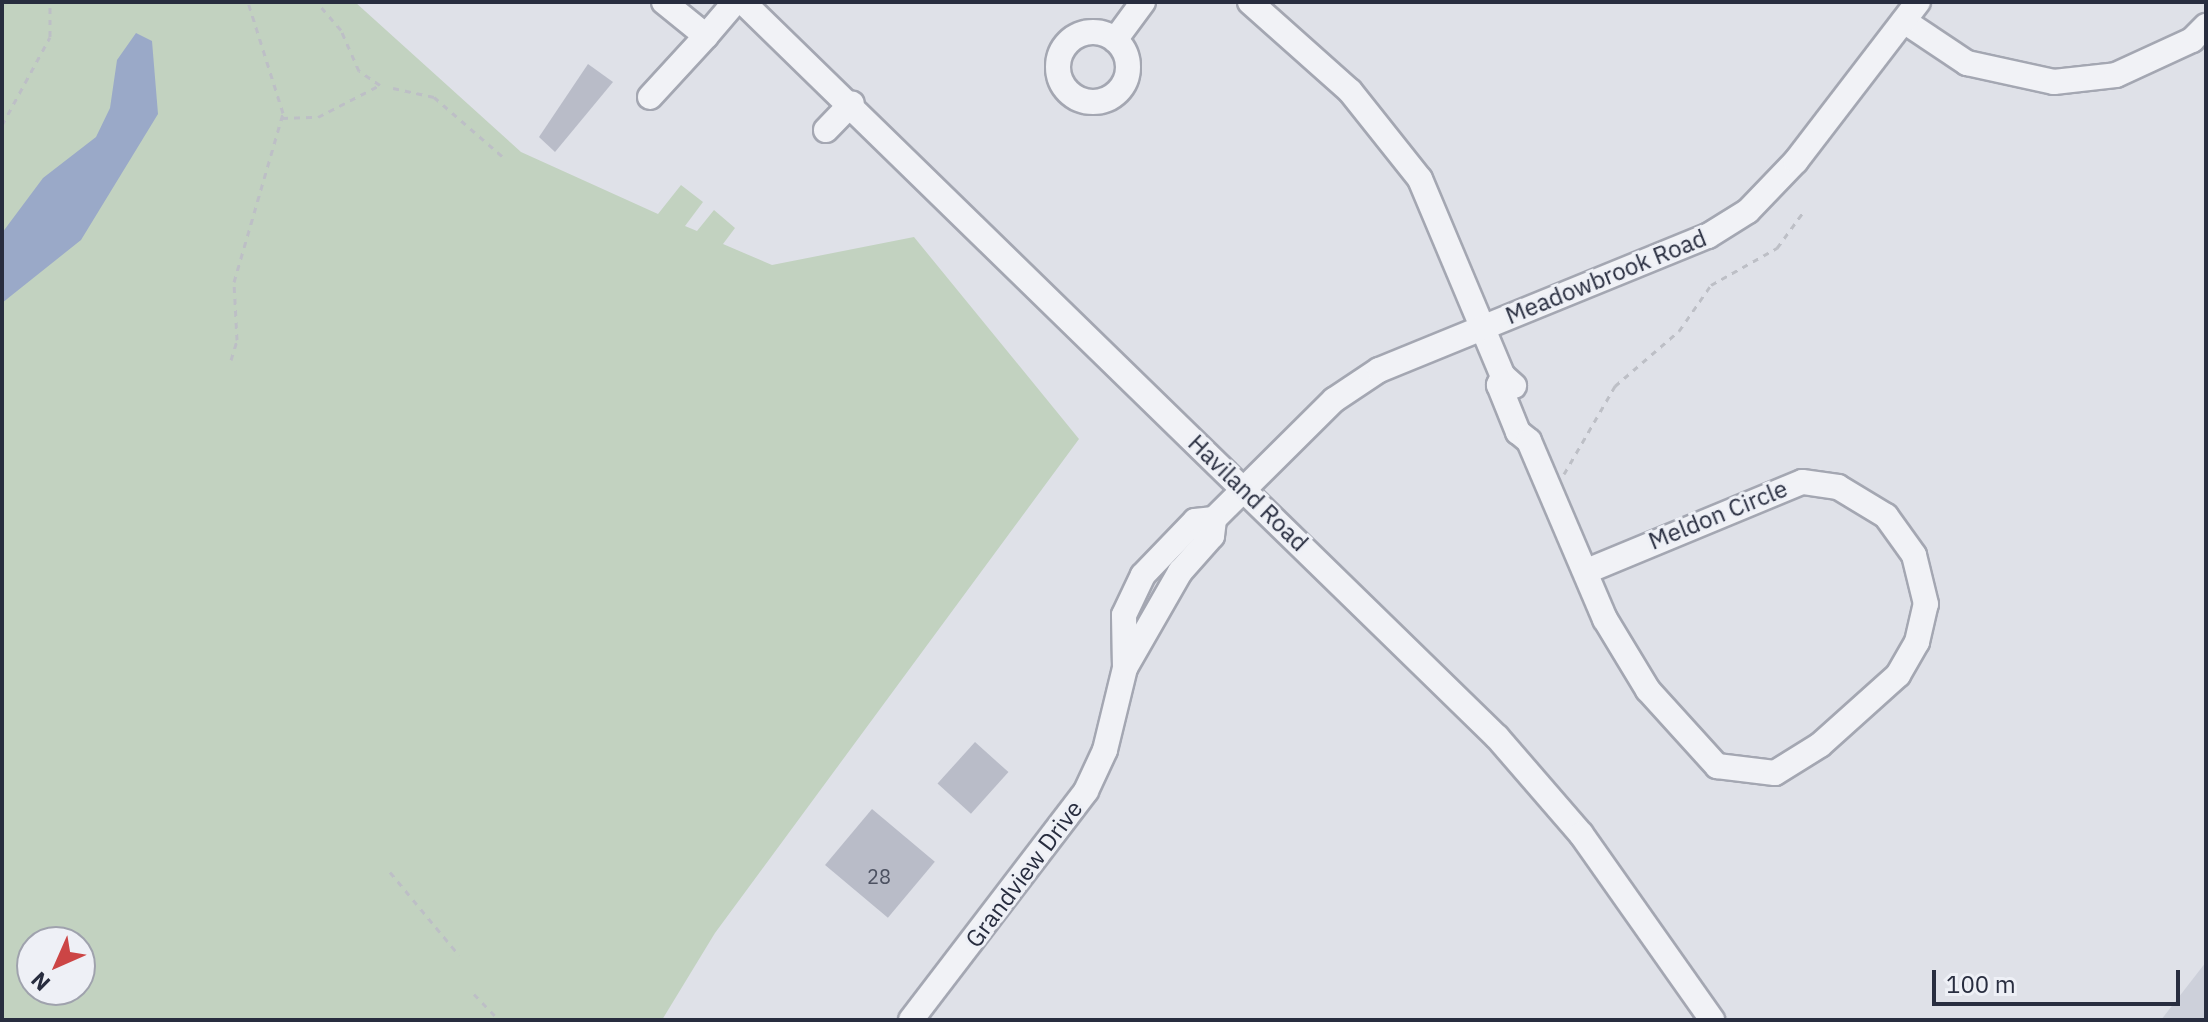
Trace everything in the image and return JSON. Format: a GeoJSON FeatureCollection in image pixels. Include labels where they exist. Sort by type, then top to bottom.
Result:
{"type":"FeatureCollection","features":[{"type":"Feature","properties":{"kind":"street"},"geometry":{"type":"LineString","coordinates":[[664,2],[706,36]]}},
{"type":"Feature","properties":{"kind":"street"},"geometry":{"type":"LineString","coordinates":[[650,97],[735,2]]}},
{"type":"Feature","properties":{"kind":"street","name":"Haviland Road"},"geometry":{"type":"LineString","coordinates":[[743,2],[852,103],[1497,737],[1581,834],[1712,1020]]}},
{"type":"Feature","properties":{"kind":"street"},"geometry":{"type":"LineString","coordinates":[[1115,40],[1143,2]]}},
{"type":"Feature","properties":{"kind":"street","name":"Meldon Circle"},"geometry":{"type":"LineString","coordinates":[[1250,2],[1350,91],[1420,179],[1503,376],[1531,425],[1529,441],[1605,619],[1648,690],[1699,750],[1737,774],[1775,773],[1861,709],[1898,675],[1917,642],[1926,604],[1914,555],[1886,516],[1849,492],[1802,482],[1587,571]]}},
{"type":"Feature","properties":{"kind":"street"},"geometry":{"type":"LineString","coordinates":[[1911,11],[1967,63],[2054,82],[2116,75],[2192,40],[2206,26]]}},
{"type":"Feature","properties":{"kind":"street","name":"Meadowbrook Road"},"geometry":{"type":"LineString","coordinates":[[1214,519],[1241,486],[1334,400],[1379,370],[1708,236],[1748,211],[1911,11]]}},
{"type":"Feature","properties":{"kind":"street"},"geometry":{"type":"LineString","coordinates":[[826,130],[852,103]]}},
{"type":"Feature","properties":{"kind":"street","name":"Grandview Drive"},"geometry":{"type":"LineString","coordinates":[[911,1020],[1086,791],[1105,750],[1125,668],[1124,615],[1143,575],[1195,521],[1214,519]]}},
{"type":"Feature","properties":{"kind":"path"},"geometry":{"type":"LineString","coordinates":[[2,125],[50,37],[50,2]]}},
{"type":"Feature","properties":{"kind":"path"},"geometry":{"type":"LineString","coordinates":[[231,360],[237,340],[234,282],[282,118],[248,2]]}},
{"type":"Feature","properties":{"kind":"path"},"geometry":{"type":"LineString","coordinates":[[282,118],[318,117],[380,85],[359,71],[341,30],[317,2]]}},
{"type":"Feature","properties":{"kind":"path"},"geometry":{"type":"LineString","coordinates":[[393,88],[434,97],[503,157]]}},
{"type":"Feature","properties":{"kind":"path"},"geometry":{"type":"LineString","coordinates":[[1562,478],[1615,386],[1679,331],[1711,285],[1777,248],[1804,211]]}},
{"type":"Feature","properties":{"kind":"path"},"geometry":{"type":"LineString","coordinates":[[390,872],[459,955]]}},
{"type":"Feature","properties":{"kind":"path"},"geometry":{"type":"LineString","coordinates":[[474,994],[499,1020]]}},
{"type":"Feature","properties":{"kind":"shaded area"},"geometry":{"type":"Polygon","coordinates":[[[2206,962],[2206,1020],[2161,1020],[2206,962]]]}},
{"type":"Feature","properties":{"kind":"green space"},"geometry":{"type":"Polygon","coordinates":[[[2,2],[355,2],[521,152],[658,214],[681,185],[703,202],[685,226],[697,231],[714,210],[735,228],[723,244],[772,265],[914,237],[1079,439],[715,933],[662,1020],[2,1020],[2,2]]]}},
{"type":"Feature","properties":{"kind":"water"},"geometry":{"type":"Polygon","coordinates":[[[136,33],[152,41],[158,114],[81,240],[2,303],[2,233],[43,178],[96,137],[110,108],[117,60],[136,33]]]}},
{"type":"Feature","properties":{"kind":"building"},"geometry":{"type":"Polygon","coordinates":[[[588,64],[613,82],[555,152],[539,137],[588,64]]]}},
{"type":"Feature","properties":{"kind":"building"},"geometry":{"type":"Polygon","coordinates":[[[975,742],[1008,772],[971,814],[938,784],[975,742]]]}},
{"type":"Feature","properties":{"kind":"building"},"geometry":{"type":"Polygon","coordinates":[[[872,809],[935,862],[888,918],[825,865],[872,809]]]}}]}
